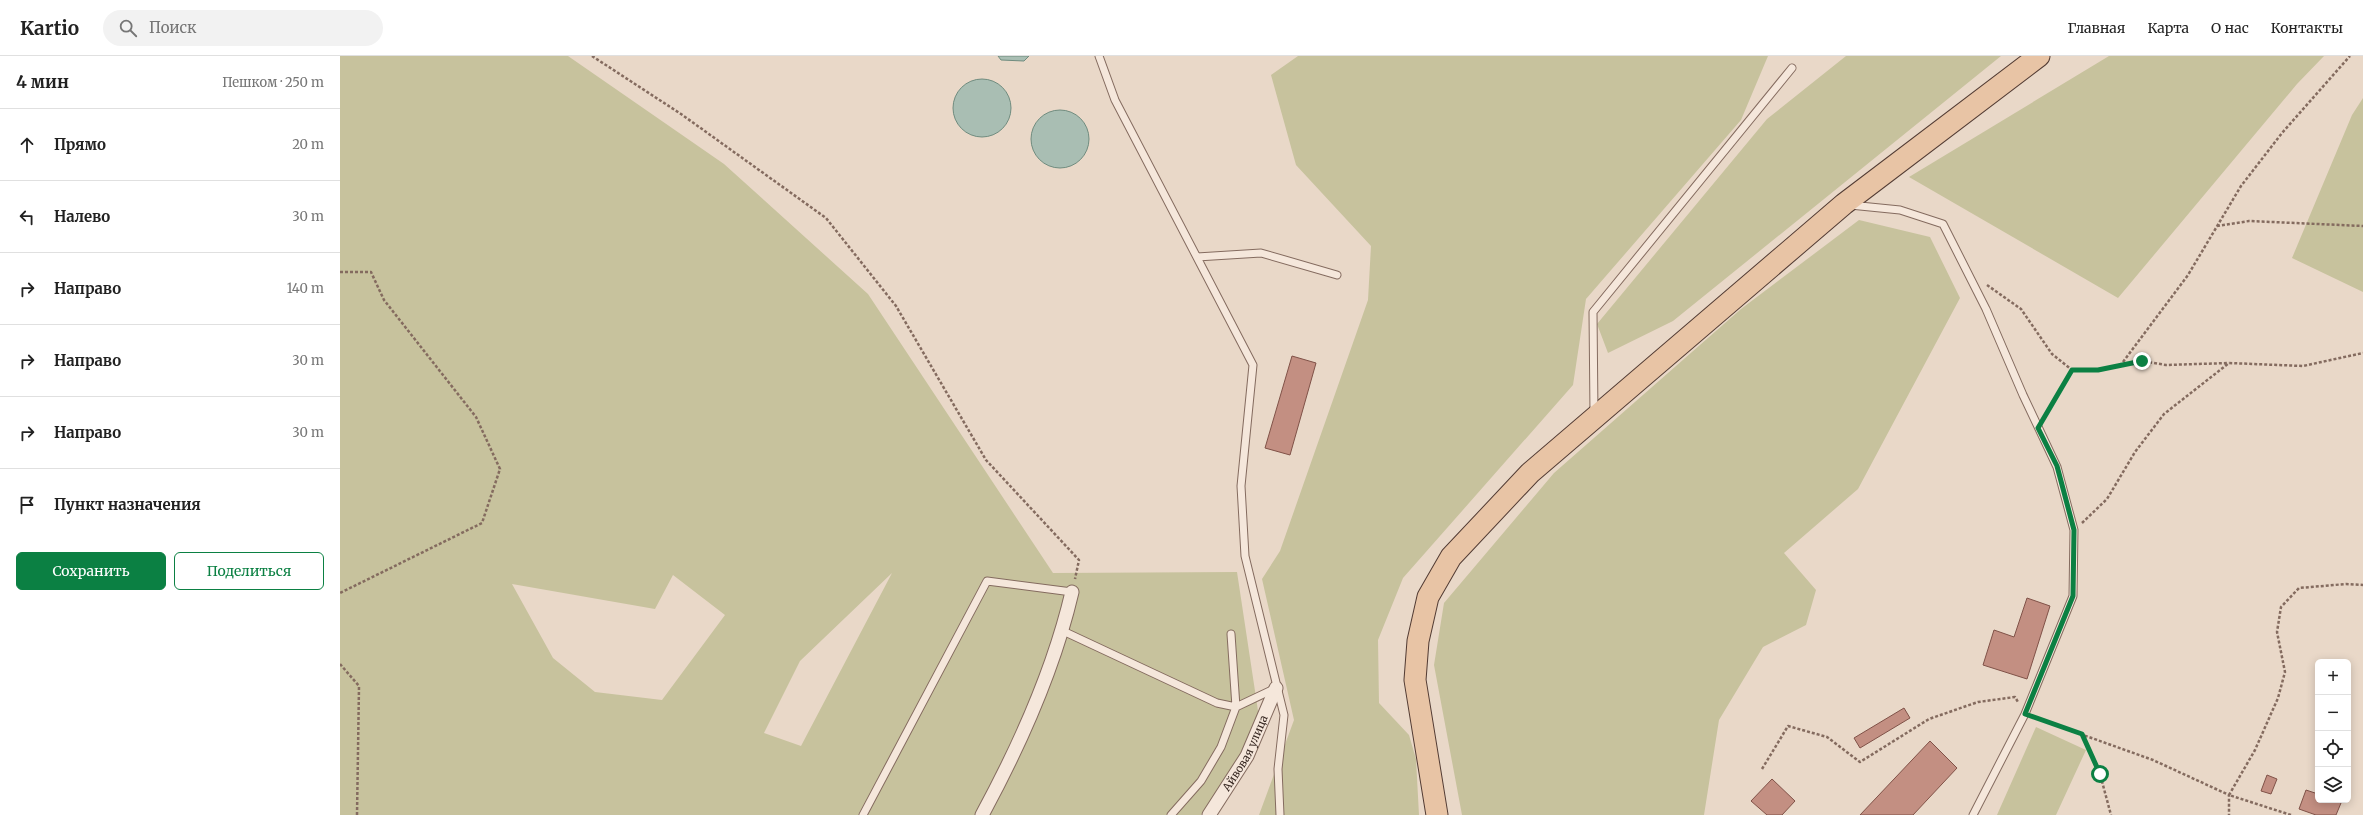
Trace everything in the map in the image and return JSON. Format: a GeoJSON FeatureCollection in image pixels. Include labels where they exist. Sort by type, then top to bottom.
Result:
{"type":"FeatureCollection","features":[{"type":"Feature","properties":{"kind":"main road"},"geometry":{"type":"LineString","coordinates":[[1437,815],[1415,680],[1418,641],[1428,597],[1451,557],[1530,473],[1844,204],[2039,56]]}},
{"type":"Feature","properties":{"kind":"street"},"geometry":{"type":"LineString","coordinates":[[982,815],[1021,736],[1063,631],[1072,592]]}},
{"type":"Feature","properties":{"kind":"street","name":"Айвовая улица"},"geometry":{"type":"LineString","coordinates":[[1209,815],[1247,756],[1276,688]]}},
{"type":"Feature","properties":{"kind":"lane"},"geometry":{"type":"LineString","coordinates":[[1099,56],[1115,100],[1252,365],[1241,486],[1246,556],[1276,688],[1284,715],[1278,769],[1280,815]]}},
{"type":"Feature","properties":{"kind":"lane"},"geometry":{"type":"LineString","coordinates":[[1595,418],[1593,312],[1792,68]]}},
{"type":"Feature","properties":{"kind":"lane"},"geometry":{"type":"LineString","coordinates":[[1844,204],[1900,210],[1943,224],[2057,466],[2074,530],[2073,596],[2025,714],[1972,815]]}},
{"type":"Feature","properties":{"kind":"lane"},"geometry":{"type":"LineString","coordinates":[[1197,257],[1261,253],[1337,275]]}},
{"type":"Feature","properties":{"kind":"lane"},"geometry":{"type":"LineString","coordinates":[[864,815],[987,582],[1072,592]]}},
{"type":"Feature","properties":{"kind":"lane"},"geometry":{"type":"LineString","coordinates":[[1063,631],[1217,703],[1236,707],[1276,688]]}},
{"type":"Feature","properties":{"kind":"lane"},"geometry":{"type":"LineString","coordinates":[[1171,815],[1201,781],[1221,748],[1236,707],[1230,634]]}},
{"type":"Feature","properties":{"kind":"path"},"geometry":{"type":"LineString","coordinates":[[592,56],[681,114],[826,218],[896,306],[986,460],[1079,560],[1072,592]]}},
{"type":"Feature","properties":{"kind":"path"},"geometry":{"type":"LineString","coordinates":[[2120,366],[2188,275],[2241,186],[2282,133],[2350,56]]}},
{"type":"Feature","properties":{"kind":"path"},"geometry":{"type":"LineString","coordinates":[[2217,226],[2249,221],[2363,226]]}},
{"type":"Feature","properties":{"kind":"path"},"geometry":{"type":"LineString","coordinates":[[1966,271],[2021,309],[2052,354],[2072,370],[2098,370],[2142,361],[2166,365],[2229,363],[2303,366],[2363,353]]}},
{"type":"Feature","properties":{"kind":"path"},"geometry":{"type":"LineString","coordinates":[[340,272],[371,272],[384,300],[476,416],[500,469],[482,523],[340,593]]}},
{"type":"Feature","properties":{"kind":"path"},"geometry":{"type":"LineString","coordinates":[[2074,530],[2107,499],[2135,452],[2164,414],[2229,363]]}},
{"type":"Feature","properties":{"kind":"path"},"geometry":{"type":"LineString","coordinates":[[2038,428],[2072,370]]}},
{"type":"Feature","properties":{"kind":"path"},"geometry":{"type":"LineString","coordinates":[[2229,815],[2229,795],[2255,750],[2278,698],[2285,672],[2277,632],[2281,607],[2299,588],[2346,584],[2363,585]]}},
{"type":"Feature","properties":{"kind":"path"},"geometry":{"type":"LineString","coordinates":[[340,664],[359,686],[357,815]]}},
{"type":"Feature","properties":{"kind":"path"},"geometry":{"type":"LineString","coordinates":[[1762,769],[1788,726],[1827,737],[1860,762],[1929,719],[1978,702],[2015,697],[2025,714],[2153,760],[2229,795],[2291,815]]}},
{"type":"Feature","properties":{"kind":"path"},"geometry":{"type":"LineString","coordinates":[[2082,734],[2100,774],[2111,815]]}},
{"type":"Feature","properties":{"kind":"shaded area"},"geometry":{"type":"Polygon","coordinates":[[[340,56],[568,56],[724,164],[868,294],[1053,573],[1237,572],[1260,724],[1201,815],[340,815],[340,56]],[[892,573],[800,661],[764,733],[801,746],[892,573]],[[673,575],[655,609],[512,584],[553,658],[595,692],[662,700],[725,615],[673,575]]]}},
{"type":"Feature","properties":{"kind":"shaded area"},"geometry":{"type":"Polygon","coordinates":[[[998,56],[1029,56],[1024,61],[1001,60],[998,56]]]}},
{"type":"Feature","properties":{"kind":"shaded area"},"geometry":{"type":"Polygon","coordinates":[[[1298,56],[1768,56],[1741,120],[1586,299],[1573,385],[1403,578],[1378,640],[1379,703],[1409,735],[1416,759],[1419,815],[1259,815],[1294,720],[1262,579],[1280,551],[1368,300],[1371,246],[1296,165],[1271,75],[1298,56]]]}},
{"type":"Feature","properties":{"kind":"shaded area"},"geometry":{"type":"Polygon","coordinates":[[[1846,56],[2001,56],[1673,321],[1608,353],[1597,324],[1767,119],[1846,56]]]}},
{"type":"Feature","properties":{"kind":"shaded area"},"geometry":{"type":"Polygon","coordinates":[[[2109,56],[2324,56],[2297,84],[2118,298],[1909,177],[2109,56]]]}},
{"type":"Feature","properties":{"kind":"shaded area"},"geometry":{"type":"Polygon","coordinates":[[[982,79],[998,84],[1006,92],[1011,108],[1006,124],[998,132],[982,137],[966,132],[958,124],[953,108],[958,92],[966,84],[982,79]]]}},
{"type":"Feature","properties":{"kind":"shaded area"},"geometry":{"type":"Polygon","coordinates":[[[2363,98],[2363,292],[2292,258],[2352,115],[2363,98]]]}},
{"type":"Feature","properties":{"kind":"shaded area"},"geometry":{"type":"Polygon","coordinates":[[[1060,110],[1076,115],[1084,123],[1089,139],[1084,155],[1076,163],[1060,168],[1044,163],[1036,155],[1031,139],[1036,123],[1044,115],[1060,110]]]}},
{"type":"Feature","properties":{"kind":"shaded area"},"geometry":{"type":"Polygon","coordinates":[[[1859,220],[1930,237],[1960,298],[1858,489],[1784,553],[1816,590],[1806,625],[1763,647],[1719,720],[1704,815],[1462,815],[1434,665],[1444,603],[1554,473],[1741,309],[1859,220]]]}},
{"type":"Feature","properties":{"kind":"shaded area"},"geometry":{"type":"Polygon","coordinates":[[[2036,727],[2086,750],[2056,815],[1997,815],[2036,727]]]}},
{"type":"Feature","properties":{"kind":"building"},"geometry":{"type":"Polygon","coordinates":[[[1292,356],[1316,363],[1290,455],[1265,448],[1292,356]]]}},
{"type":"Feature","properties":{"kind":"building"},"geometry":{"type":"Polygon","coordinates":[[[2027,598],[2050,606],[2027,679],[1983,665],[1994,630],[2014,637],[2027,598]]]}},
{"type":"Feature","properties":{"kind":"building"},"geometry":{"type":"Polygon","coordinates":[[[1904,708],[1910,718],[1860,748],[1854,738],[1904,708]]]}},
{"type":"Feature","properties":{"kind":"building"},"geometry":{"type":"Polygon","coordinates":[[[1930,741],[1957,768],[1913,815],[1860,815],[1930,741]]]}},
{"type":"Feature","properties":{"kind":"building"},"geometry":{"type":"Polygon","coordinates":[[[2267,775],[2277,779],[2271,794],[2261,791],[2267,775]]]}},
{"type":"Feature","properties":{"kind":"building"},"geometry":{"type":"Polygon","coordinates":[[[1772,779],[1795,801],[1782,815],[1767,815],[1751,801],[1772,779]]]}},
{"type":"Feature","properties":{"kind":"building"},"geometry":{"type":"Polygon","coordinates":[[[2306,790],[2315,793],[2315,803],[2341,803],[2336,815],[2316,815],[2299,809],[2306,790]]]}},
{"type":"Feature","properties":{"kind":"route"},"geometry":{"type":"LineString","coordinates":[[2100,774],[2082,734],[2025,714],[2073,596],[2074,530],[2057,466],[2038,428],[2072,370],[2098,370],[2142,361]]}}]}
